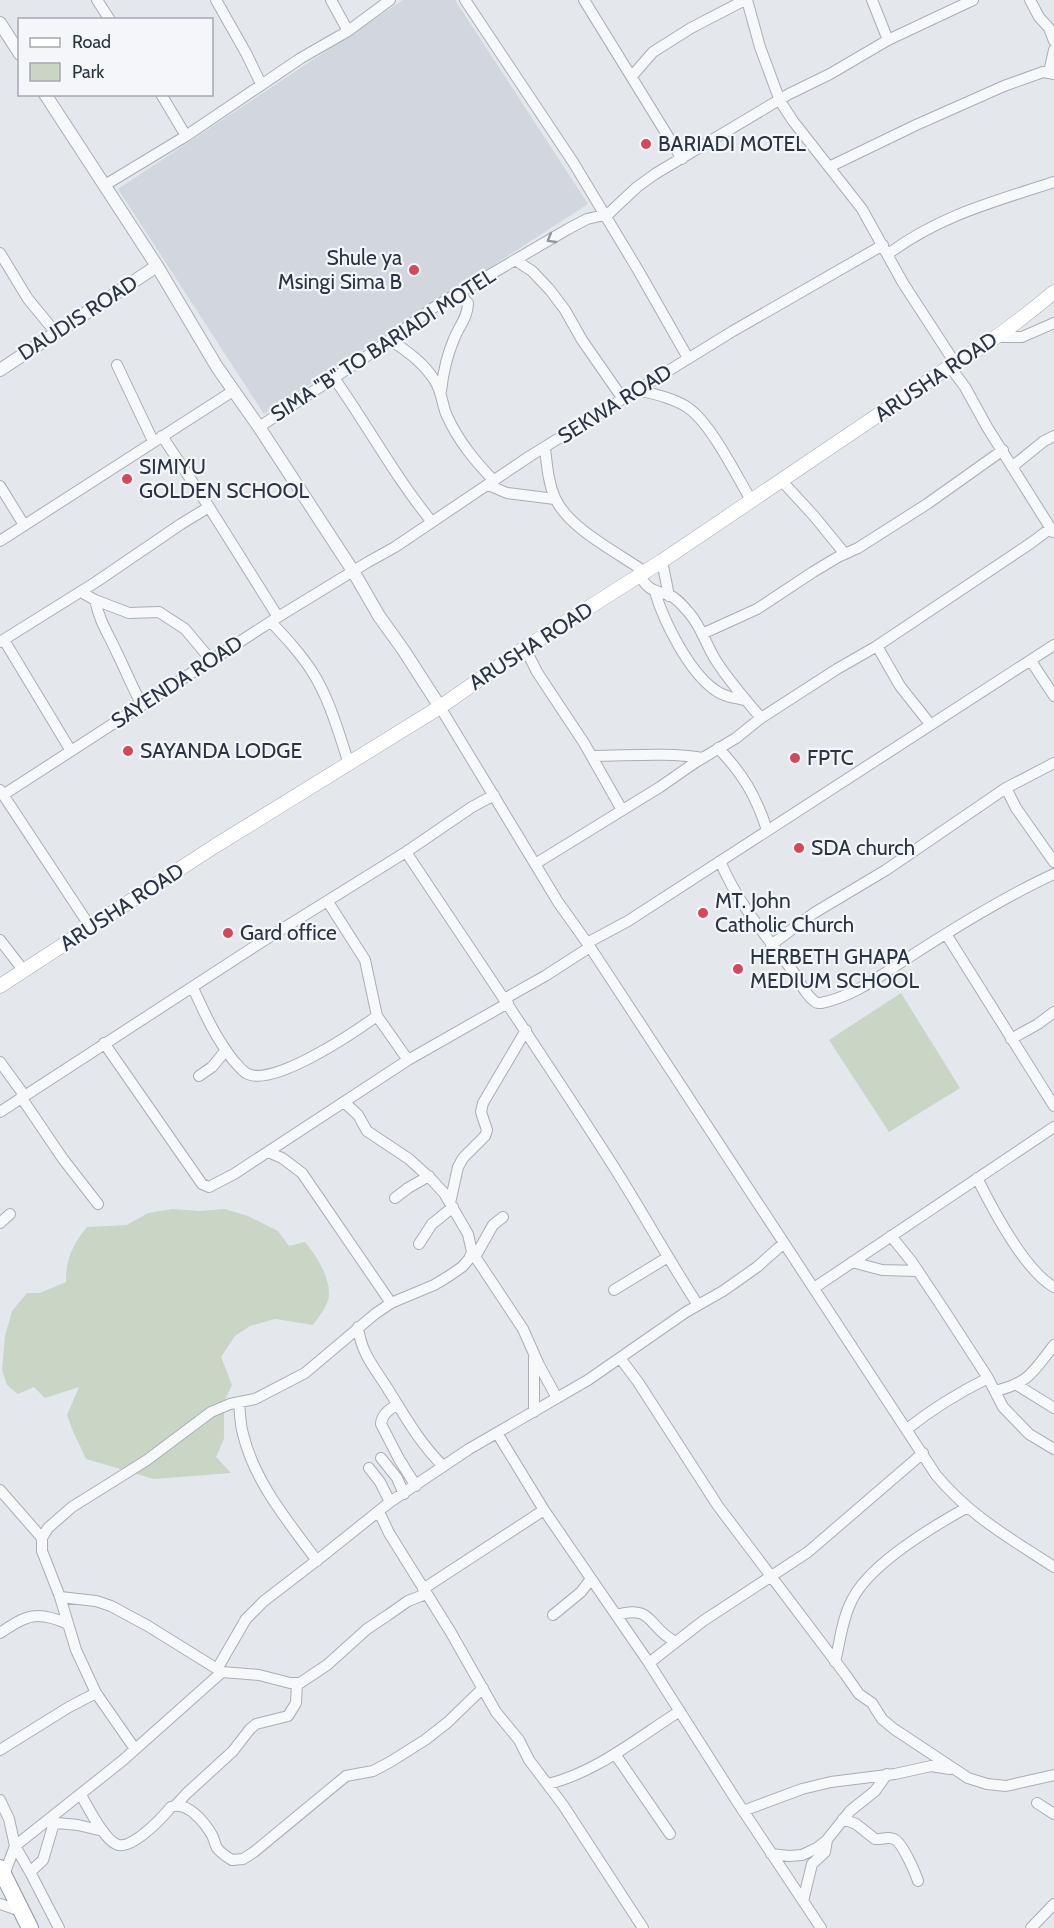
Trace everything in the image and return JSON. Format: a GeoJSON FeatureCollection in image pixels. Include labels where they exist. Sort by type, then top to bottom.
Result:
{"type":"FeatureCollection","features":[{"type":"Feature","properties":{"kind":"highway"},"geometry":{"type":"LineString","coordinates":[[2,1872],[30,1928]]}},
{"type":"Feature","properties":{"kind":"main road","name":"ARUSHA ROAD"},"geometry":{"type":"LineString","coordinates":[[0,986],[233,835],[440,706],[525,648],[662,561],[1013,326],[1054,292]]}},
{"type":"Feature","properties":{"kind":"street"},"geometry":{"type":"LineString","coordinates":[[97,0],[109,18]]}},
{"type":"Feature","properties":{"kind":"street"},"geometry":{"type":"LineString","coordinates":[[216,0],[261,84]]}},
{"type":"Feature","properties":{"kind":"street"},"geometry":{"type":"LineString","coordinates":[[330,0],[348,31]]}},
{"type":"Feature","properties":{"kind":"street"},"geometry":{"type":"LineString","coordinates":[[105,185],[186,136],[301,58],[348,31],[390,0]]}},
{"type":"Feature","properties":{"kind":"street"},"geometry":{"type":"LineString","coordinates":[[465,0],[573,162],[688,358]]}},
{"type":"Feature","properties":{"kind":"street"},"geometry":{"type":"LineString","coordinates":[[584,0],[682,159]]}},
{"type":"Feature","properties":{"kind":"street"},"geometry":{"type":"LineString","coordinates":[[535,864],[736,738],[761,718],[877,646],[1052,531],[987,426],[862,209],[780,101],[746,0],[691,28],[653,52],[632,76]]}},
{"type":"Feature","properties":{"kind":"street"},"geometry":{"type":"LineString","coordinates":[[872,0],[888,39]]}},
{"type":"Feature","properties":{"kind":"street"},"geometry":{"type":"LineString","coordinates":[[605,216],[655,174],[952,4],[974,0]]}},
{"type":"Feature","properties":{"kind":"street"},"geometry":{"type":"LineString","coordinates":[[1030,0],[1039,17],[1049,28],[1054,41]]}},
{"type":"Feature","properties":{"kind":"street"},"geometry":{"type":"LineString","coordinates":[[0,23],[18,51]]}},
{"type":"Feature","properties":{"kind":"street"},"geometry":{"type":"LineString","coordinates":[[829,167],[1005,86],[1043,72],[1052,73],[1054,50]]}},
{"type":"Feature","properties":{"kind":"street"},"geometry":{"type":"LineString","coordinates":[[46,96],[157,267],[233,391],[259,427],[353,571],[379,616],[440,706],[558,902],[936,1475],[966,1508],[1001,1535],[1054,1567]]}},
{"type":"Feature","properties":{"kind":"street"},"geometry":{"type":"LineString","coordinates":[[162,96],[186,136]]}},
{"type":"Feature","properties":{"kind":"street","name":"SEKWA ROAD"},"geometry":{"type":"LineString","coordinates":[[353,571],[395,547],[545,448],[688,358],[927,228],[966,210],[1054,182]]}},
{"type":"Feature","properties":{"kind":"street","name":"SIMA \"B\" TO BARIADI MOTEL"},"geometry":{"type":"LineString","coordinates":[[259,427],[390,340],[433,308],[568,229],[587,219],[605,216]]}},
{"type":"Feature","properties":{"kind":"street"},"geometry":{"type":"LineString","coordinates":[[0,253],[28,299],[56,333]]}},
{"type":"Feature","properties":{"kind":"street"},"geometry":{"type":"LineString","coordinates":[[515,260],[532,271],[550,290],[623,399]]}},
{"type":"Feature","properties":{"kind":"street","name":"DAUDIS ROAD"},"geometry":{"type":"LineString","coordinates":[[0,370],[157,267]]}},
{"type":"Feature","properties":{"kind":"street"},"geometry":{"type":"LineString","coordinates":[[441,394],[453,340],[468,310],[468,303],[458,293]]}},
{"type":"Feature","properties":{"kind":"street"},"geometry":{"type":"LineString","coordinates":[[996,337],[1022,337],[1054,323]]}},
{"type":"Feature","properties":{"kind":"street"},"geometry":{"type":"LineString","coordinates":[[390,340],[420,363],[436,383],[455,431],[491,483],[507,493],[555,500]]}},
{"type":"Feature","properties":{"kind":"street"},"geometry":{"type":"LineString","coordinates":[[117,365],[157,438],[209,507],[274,619],[313,673],[323,693],[349,764]]}},
{"type":"Feature","properties":{"kind":"street"},"geometry":{"type":"LineString","coordinates":[[334,378],[390,465],[432,522]]}},
{"type":"Feature","properties":{"kind":"street"},"geometry":{"type":"LineString","coordinates":[[638,390],[687,407],[723,452],[751,500]]}},
{"type":"Feature","properties":{"kind":"street"},"geometry":{"type":"LineString","coordinates":[[0,541],[233,391]]}},
{"type":"Feature","properties":{"kind":"street"},"geometry":{"type":"LineString","coordinates":[[1013,466],[1044,441],[1054,436]]}},
{"type":"Feature","properties":{"kind":"street"},"geometry":{"type":"LineString","coordinates":[[545,448],[551,487],[555,500],[564,514],[575,525],[642,574],[646,586],[655,592],[669,596],[682,606],[692,617],[723,671],[761,718]]}},
{"type":"Feature","properties":{"kind":"street"},"geometry":{"type":"LineString","coordinates":[[702,633],[757,609],[813,572],[858,549],[1003,450]]}},
{"type":"Feature","properties":{"kind":"street"},"geometry":{"type":"LineString","coordinates":[[781,480],[845,554]]}},
{"type":"Feature","properties":{"kind":"street"},"geometry":{"type":"LineString","coordinates":[[0,486],[24,525]]}},
{"type":"Feature","properties":{"kind":"street"},"geometry":{"type":"LineString","coordinates":[[71,751],[2,641],[209,507]]}},
{"type":"Feature","properties":{"kind":"street"},"geometry":{"type":"LineString","coordinates":[[662,561],[669,596]]}},
{"type":"Feature","properties":{"kind":"street","name":"SAYENDA ROAD"},"geometry":{"type":"LineString","coordinates":[[2,792],[71,751],[274,619],[353,571]]}},
{"type":"Feature","properties":{"kind":"street"},"geometry":{"type":"LineString","coordinates":[[81,592],[129,613],[159,612],[185,629],[211,660]]}},
{"type":"Feature","properties":{"kind":"street"},"geometry":{"type":"LineString","coordinates":[[655,592],[667,624],[698,672],[717,692],[728,697],[746,700]]}},
{"type":"Feature","properties":{"kind":"street"},"geometry":{"type":"LineString","coordinates":[[95,600],[102,624],[117,652],[129,683],[142,705]]}},
{"type":"Feature","properties":{"kind":"street"},"geometry":{"type":"LineString","coordinates":[[104,1043],[176,1148],[209,1187],[227,1178],[408,1060],[545,976],[588,945],[1054,645]]}},
{"type":"Feature","properties":{"kind":"street"},"geometry":{"type":"LineString","coordinates":[[877,646],[900,686],[930,724]]}},
{"type":"Feature","properties":{"kind":"street"},"geometry":{"type":"LineString","coordinates":[[525,648],[537,672],[591,756],[622,810]]}},
{"type":"Feature","properties":{"kind":"street"},"geometry":{"type":"LineString","coordinates":[[1031,661],[1054,696]]}},
{"type":"Feature","properties":{"kind":"street"},"geometry":{"type":"LineString","coordinates":[[718,748],[743,776],[767,830]]}},
{"type":"Feature","properties":{"kind":"street"},"geometry":{"type":"LineString","coordinates":[[591,756],[670,754],[703,758]]}},
{"type":"Feature","properties":{"kind":"street"},"geometry":{"type":"LineString","coordinates":[[771,945],[814,913],[886,870],[1006,788],[1054,763]]}},
{"type":"Feature","properties":{"kind":"street"},"geometry":{"type":"LineString","coordinates":[[1006,788],[1016,808],[1054,861]]}},
{"type":"Feature","properties":{"kind":"street"},"geometry":{"type":"LineString","coordinates":[[2,792],[91,928]]}},
{"type":"Feature","properties":{"kind":"street"},"geometry":{"type":"LineString","coordinates":[[0,1112],[104,1043],[494,795]]}},
{"type":"Feature","properties":{"kind":"street"},"geometry":{"type":"LineString","coordinates":[[406,852],[526,1030],[698,1305]]}},
{"type":"Feature","properties":{"kind":"street"},"geometry":{"type":"LineString","coordinates":[[720,861],[728,880],[771,945],[811,999],[817,1003],[868,985],[946,934],[1054,873]]}},
{"type":"Feature","properties":{"kind":"street"},"geometry":{"type":"LineString","coordinates":[[328,902],[365,960],[377,1016],[408,1060]]}},
{"type":"Feature","properties":{"kind":"street"},"geometry":{"type":"LineString","coordinates":[[946,934],[1054,1106]]}},
{"type":"Feature","properties":{"kind":"street"},"geometry":{"type":"LineString","coordinates":[[0,940],[24,971]]}},
{"type":"Feature","properties":{"kind":"street"},"geometry":{"type":"LineString","coordinates":[[193,988],[213,1032],[246,1073],[254,1077],[265,1077],[304,1061],[353,1034],[377,1016]]}},
{"type":"Feature","properties":{"kind":"street"},"geometry":{"type":"LineString","coordinates":[[1011,1039],[1054,1012]]}},
{"type":"Feature","properties":{"kind":"street"},"geometry":{"type":"LineString","coordinates":[[419,1244],[432,1224],[452,1205],[458,1167],[463,1158],[485,1136],[487,1130],[481,1112],[483,1103],[526,1030]]}},
{"type":"Feature","properties":{"kind":"street"},"geometry":{"type":"LineString","coordinates":[[199,1076],[212,1067],[226,1050]]}},
{"type":"Feature","properties":{"kind":"street"},"geometry":{"type":"LineString","coordinates":[[0,1062],[63,1159],[98,1204]]}},
{"type":"Feature","properties":{"kind":"street"},"geometry":{"type":"LineString","coordinates":[[344,1102],[358,1115],[367,1131],[409,1159],[429,1176],[452,1205],[468,1234],[473,1254],[523,1329],[557,1398]]}},
{"type":"Feature","properties":{"kind":"street"},"geometry":{"type":"LineString","coordinates":[[814,1288],[1054,1127]]}},
{"type":"Feature","properties":{"kind":"street"},"geometry":{"type":"LineString","coordinates":[[268,1152],[282,1158],[302,1173],[391,1302]]}},
{"type":"Feature","properties":{"kind":"street"},"geometry":{"type":"LineString","coordinates":[[395,1198],[429,1176]]}},
{"type":"Feature","properties":{"kind":"street"},"geometry":{"type":"LineString","coordinates":[[977,1178],[987,1199],[1035,1273],[1054,1287]]}},
{"type":"Feature","properties":{"kind":"street"},"geometry":{"type":"LineString","coordinates":[[0,1223],[10,1214]]}},
{"type":"Feature","properties":{"kind":"street"},"geometry":{"type":"LineString","coordinates":[[135,1749],[96,1693],[76,1650],[60,1597],[42,1551],[42,1538],[48,1527],[72,1507],[147,1460],[211,1412],[230,1404],[255,1399],[305,1373],[391,1302],[434,1285],[449,1276],[462,1267],[493,1225],[502,1217]]}},
{"type":"Feature","properties":{"kind":"street"},"geometry":{"type":"LineString","coordinates":[[891,1236],[918,1271],[988,1378],[1003,1407],[1029,1434],[1054,1449]]}},
{"type":"Feature","properties":{"kind":"street"},"geometry":{"type":"LineString","coordinates":[[2,1872],[15,1846],[50,1823],[135,1749],[219,1670],[246,1619],[264,1601],[390,1502],[469,1449],[557,1398],[723,1291],[757,1267],[784,1243]]}},
{"type":"Feature","properties":{"kind":"street"},"geometry":{"type":"LineString","coordinates":[[614,1290],[668,1257]]}},
{"type":"Feature","properties":{"kind":"street"},"geometry":{"type":"LineString","coordinates":[[852,1262],[882,1270],[918,1271]]}},
{"type":"Feature","properties":{"kind":"street"},"geometry":{"type":"LineString","coordinates":[[358,1328],[361,1346],[396,1405],[418,1438],[444,1466]]}},
{"type":"Feature","properties":{"kind":"street"},"geometry":{"type":"LineString","coordinates":[[995,1391],[1017,1385],[1027,1378],[1054,1345]]}},
{"type":"Feature","properties":{"kind":"street"},"geometry":{"type":"LineString","coordinates":[[534,1353],[534,1412]]}},
{"type":"Feature","properties":{"kind":"street"},"geometry":{"type":"LineString","coordinates":[[620,1358],[718,1506],[859,1694],[875,1706],[882,1719],[968,1778],[997,1786],[1006,1786],[1054,1775]]}},
{"type":"Feature","properties":{"kind":"street"},"geometry":{"type":"LineString","coordinates":[[907,1429],[924,1415],[988,1378]]}},
{"type":"Feature","properties":{"kind":"street"},"geometry":{"type":"LineString","coordinates":[[1017,1385],[1054,1408]]}},
{"type":"Feature","properties":{"kind":"street"},"geometry":{"type":"LineString","coordinates":[[240,1402],[242,1433],[260,1476],[283,1514],[317,1561]]}},
{"type":"Feature","properties":{"kind":"street"},"geometry":{"type":"LineString","coordinates":[[396,1405],[382,1418],[381,1424],[416,1486]]}},
{"type":"Feature","properties":{"kind":"street"},"geometry":{"type":"LineString","coordinates":[[497,1433],[544,1510],[649,1663],[821,1928]]}},
{"type":"Feature","properties":{"kind":"street"},"geometry":{"type":"LineString","coordinates":[[649,1663],[703,1621],[808,1552],[923,1453]]}},
{"type":"Feature","properties":{"kind":"street"},"geometry":{"type":"LineString","coordinates":[[381,1458],[397,1478],[404,1494]]}},
{"type":"Feature","properties":{"kind":"street"},"geometry":{"type":"LineString","coordinates":[[369,1468],[380,1482],[390,1502]]}},
{"type":"Feature","properties":{"kind":"street"},"geometry":{"type":"LineString","coordinates":[[0,1490],[42,1538]]}},
{"type":"Feature","properties":{"kind":"street"},"geometry":{"type":"LineString","coordinates":[[835,1662],[845,1617],[853,1598],[867,1581],[884,1563],[940,1523],[966,1508]]}},
{"type":"Feature","properties":{"kind":"street"},"geometry":{"type":"LineString","coordinates":[[60,1597],[96,1601],[111,1606],[219,1670],[297,1683],[311,1677],[327,1665],[367,1629],[388,1614],[425,1592],[544,1510]]}},
{"type":"Feature","properties":{"kind":"street"},"geometry":{"type":"LineString","coordinates":[[379,1512],[388,1533],[450,1631],[496,1712],[519,1740],[529,1760],[548,1784],[643,1928]]}},
{"type":"Feature","properties":{"kind":"street"},"geometry":{"type":"LineString","coordinates":[[553,1615],[581,1592],[591,1579]]}},
{"type":"Feature","properties":{"kind":"street"},"geometry":{"type":"LineString","coordinates":[[616,1615],[642,1612],[652,1620],[665,1637],[676,1642]]}},
{"type":"Feature","properties":{"kind":"street"},"geometry":{"type":"LineString","coordinates":[[0,1634],[17,1621],[34,1615],[47,1616],[68,1624]]}},
{"type":"Feature","properties":{"kind":"street"},"geometry":{"type":"LineString","coordinates":[[81,1795],[114,1844],[124,1846],[140,1837],[171,1807],[176,1805],[233,1751],[256,1724],[288,1716],[296,1703],[297,1683]]}},
{"type":"Feature","properties":{"kind":"street"},"geometry":{"type":"LineString","coordinates":[[176,1805],[184,1807],[198,1817],[225,1855],[232,1860],[243,1859],[294,1821],[346,1776],[373,1771],[424,1740],[448,1722],[483,1688]]}},
{"type":"Feature","properties":{"kind":"street"},"geometry":{"type":"LineString","coordinates":[[0,1750],[96,1693]]}},
{"type":"Feature","properties":{"kind":"street"},"geometry":{"type":"LineString","coordinates":[[548,1784],[577,1775],[615,1754],[680,1711]]}},
{"type":"Feature","properties":{"kind":"street"},"geometry":{"type":"LineString","coordinates":[[615,1754],[670,1834]]}},
{"type":"Feature","properties":{"kind":"street"},"geometry":{"type":"LineString","coordinates":[[743,1811],[802,1789],[831,1782],[931,1766],[953,1769]]}},
{"type":"Feature","properties":{"kind":"street"},"geometry":{"type":"LineString","coordinates":[[771,1854],[802,1855],[817,1848],[827,1840],[850,1811],[875,1791],[887,1774]]}},
{"type":"Feature","properties":{"kind":"street"},"geometry":{"type":"LineString","coordinates":[[0,1800],[9,1819],[15,1846],[58,1928]]}},
{"type":"Feature","properties":{"kind":"street"},"geometry":{"type":"LineString","coordinates":[[1037,1803],[1054,1814]]}},
{"type":"Feature","properties":{"kind":"street"},"geometry":{"type":"LineString","coordinates":[[843,1819],[856,1824],[874,1839],[890,1838],[899,1842],[918,1881]]}},
{"type":"Feature","properties":{"kind":"street"},"geometry":{"type":"LineString","coordinates":[[50,1823],[78,1825],[104,1831]]}},
{"type":"Feature","properties":{"kind":"street"},"geometry":{"type":"LineString","coordinates":[[30,1872],[43,1860],[50,1823]]}},
{"type":"Feature","properties":{"kind":"street"},"geometry":{"type":"LineString","coordinates":[[803,1901],[812,1864],[825,1852],[827,1840]]}},
{"type":"Feature","properties":{"kind":"street"},"geometry":{"type":"LineString","coordinates":[[0,1904],[21,1911]]}},
{"type":"Feature","properties":{"kind":"street"},"geometry":{"type":"LineString","coordinates":[[1031,1928],[1054,1904]]}},
{"type":"Feature","properties":{"kind":"shaded area"},"geometry":{"type":"Polygon","coordinates":[[[403,0],[455,0],[588,204],[264,414],[118,189],[403,0]]]}},
{"type":"Feature","properties":{"kind":"green space"},"geometry":{"type":"Polygon","coordinates":[[[901,993],[960,1088],[889,1132],[829,1040],[901,993]]]}},
{"type":"Feature","properties":{"kind":"green space"},"geometry":{"type":"Polygon","coordinates":[[[173,1209],[199,1211],[225,1209],[248,1216],[278,1231],[289,1246],[305,1242],[325,1274],[329,1299],[313,1325],[275,1319],[250,1326],[235,1336],[221,1357],[232,1385],[224,1402],[224,1439],[216,1457],[231,1473],[154,1479],[86,1459],[67,1415],[79,1387],[45,1398],[34,1387],[18,1394],[7,1385],[2,1370],[5,1336],[12,1311],[27,1293],[40,1293],[66,1282],[71,1253],[87,1227],[127,1225],[148,1213],[173,1209]]]}},
{"type":"Feature","properties":{"kind":"place","name":"BARIADI MOTEL"},"geometry":{"type":"Point","coordinates":[646,144]}},
{"type":"Feature","properties":{"kind":"place","name":"Shule ya Msingi Sima B"},"geometry":{"type":"Point","coordinates":[414,270]}},
{"type":"Feature","properties":{"kind":"place","name":"SIMIYU GOLDEN SCHOOL"},"geometry":{"type":"Point","coordinates":[127,479]}},
{"type":"Feature","properties":{"kind":"place","name":"SAYANDA LODGE"},"geometry":{"type":"Point","coordinates":[128,751]}},
{"type":"Feature","properties":{"kind":"place","name":"FPTC"},"geometry":{"type":"Point","coordinates":[795,758]}},
{"type":"Feature","properties":{"kind":"place","name":"SDA church"},"geometry":{"type":"Point","coordinates":[799,848]}},
{"type":"Feature","properties":{"kind":"place","name":"MT. John Catholic Church"},"geometry":{"type":"Point","coordinates":[703,913]}},
{"type":"Feature","properties":{"kind":"place","name":"Gard office"},"geometry":{"type":"Point","coordinates":[228,933]}},
{"type":"Feature","properties":{"kind":"place","name":"HERBETH GHAPA MEDIUM SCHOOL"},"geometry":{"type":"Point","coordinates":[738,969]}}]}
